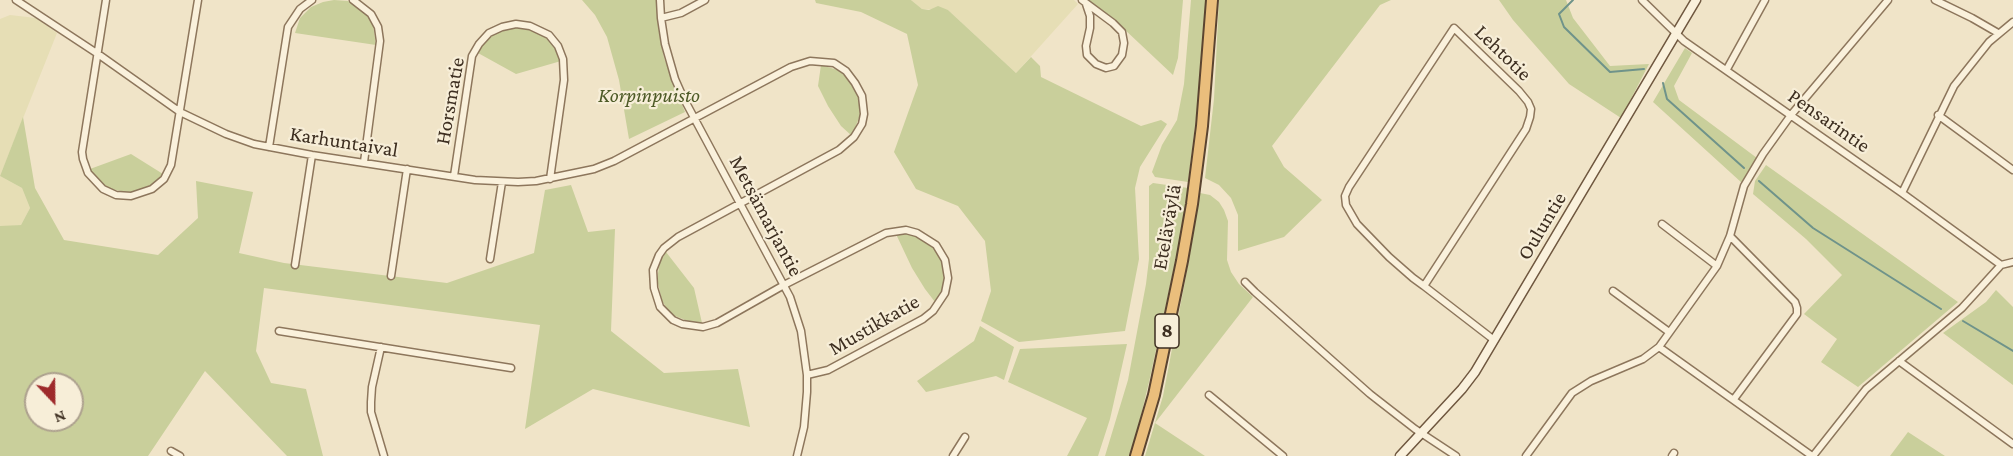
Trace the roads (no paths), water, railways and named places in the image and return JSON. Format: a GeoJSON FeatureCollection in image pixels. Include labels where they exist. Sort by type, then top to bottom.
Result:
{"type":"FeatureCollection","features":[{"type":"Feature","properties":{"kind":"highway","name":"Eteläväylä"},"geometry":{"type":"LineString","coordinates":[[1137,456],[1154,394],[1192,204],[1212,0]]}},
{"type":"Feature","properties":{"kind":"main road","name":"Ouluntie"},"geometry":{"type":"LineString","coordinates":[[1400,456],[1462,389],[1494,340],[1696,0]]}},
{"type":"Feature","properties":{"kind":"street","name":"Karhuntaival"},"geometry":{"type":"LineString","coordinates":[[16,0],[180,112],[226,134],[254,144],[312,155],[502,182],[550,179],[594,169],[614,161],[790,67],[810,61],[834,63],[841,67],[851,76],[859,89],[864,105],[864,114],[858,132],[848,144],[839,150],[740,204]]}},
{"type":"Feature","properties":{"kind":"street"},"geometry":{"type":"LineString","coordinates":[[106,0],[82,152],[88,173],[103,189],[116,195],[131,196],[146,193],[159,184],[171,165],[198,0]]}},
{"type":"Feature","properties":{"kind":"street"},"geometry":{"type":"LineString","coordinates":[[269,147],[288,27],[300,9],[312,0]]}},
{"type":"Feature","properties":{"kind":"street"},"geometry":{"type":"LineString","coordinates":[[353,0],[370,14],[378,27],[380,41],[364,162]]}},
{"type":"Feature","properties":{"kind":"street","name":"Metsämarjantie"},"geometry":{"type":"LineString","coordinates":[[660,0],[660,18],[675,79],[784,285],[801,331],[807,375],[805,419],[797,456]]}},
{"type":"Feature","properties":{"kind":"street"},"geometry":{"type":"LineString","coordinates":[[660,18],[681,13],[705,0]]}},
{"type":"Feature","properties":{"kind":"street","name":"Pensarintie"},"geometry":{"type":"LineString","coordinates":[[1642,0],[1676,35],[2001,265]]}},
{"type":"Feature","properties":{"kind":"street"},"geometry":{"type":"LineString","coordinates":[[1727,69],[1766,0]]}},
{"type":"Feature","properties":{"kind":"street"},"geometry":{"type":"LineString","coordinates":[[1526,456],[1572,393],[1591,381],[1643,359],[1659,347],[1717,266],[1730,236],[1744,186],[1763,154],[1791,115],[1888,0]]}},
{"type":"Feature","properties":{"kind":"street"},"geometry":{"type":"LineString","coordinates":[[1935,0],[1998,33]]}},
{"type":"Feature","properties":{"kind":"street"},"geometry":{"type":"LineString","coordinates":[[1084,2],[1122,32],[1124,44],[1122,55],[1114,66],[1106,68],[1096,64],[1087,55],[1090,16],[1084,2]]}},
{"type":"Feature","properties":{"kind":"street"},"geometry":{"type":"LineString","coordinates":[[1902,193],[1954,86],[1972,61],[1998,33],[2013,22]]}},
{"type":"Feature","properties":{"kind":"street","name":"Horsmatie"},"geometry":{"type":"LineString","coordinates":[[454,176],[472,56],[489,33],[516,24],[543,31],[554,40],[563,59],[564,80],[550,179]]}},
{"type":"Feature","properties":{"kind":"street","name":"Lehtotie"},"geometry":{"type":"LineString","coordinates":[[1424,286],[1526,129],[1531,109],[1519,91],[1454,28],[1345,196],[1346,205],[1368,238],[1389,258],[1424,286],[1494,340]]}},
{"type":"Feature","properties":{"kind":"street"},"geometry":{"type":"LineString","coordinates":[[1938,116],[2013,170]]}},
{"type":"Feature","properties":{"kind":"street"},"geometry":{"type":"LineString","coordinates":[[295,265],[312,155]]}},
{"type":"Feature","properties":{"kind":"street"},"geometry":{"type":"LineString","coordinates":[[391,276],[407,169]]}},
{"type":"Feature","properties":{"kind":"street"},"geometry":{"type":"LineString","coordinates":[[490,259],[502,182]]}},
{"type":"Feature","properties":{"kind":"street"},"geometry":{"type":"LineString","coordinates":[[740,204],[678,237],[664,248],[656,261],[653,277],[660,307],[673,320],[682,324],[703,327],[717,323],[784,285]]}},
{"type":"Feature","properties":{"kind":"street"},"geometry":{"type":"LineString","coordinates":[[1662,224],[1717,266]]}},
{"type":"Feature","properties":{"kind":"street","name":"Mustikkatie"},"geometry":{"type":"LineString","coordinates":[[784,285],[872,239],[894,231],[906,230],[930,240],[941,252],[947,268],[945,293],[939,305],[923,319],[828,370],[807,375]]}},
{"type":"Feature","properties":{"kind":"street"},"geometry":{"type":"LineString","coordinates":[[1730,236],[1795,302],[1797,308],[1797,314],[1734,399]]}},
{"type":"Feature","properties":{"kind":"street"},"geometry":{"type":"LineString","coordinates":[[1659,347],[1813,456],[1866,389],[1962,308],[2001,265],[2013,262]]}},
{"type":"Feature","properties":{"kind":"street"},"geometry":{"type":"LineString","coordinates":[[1245,282],[1370,394],[1456,456]]}},
{"type":"Feature","properties":{"kind":"street"},"geometry":{"type":"LineString","coordinates":[[1613,291],[1669,332]]}},
{"type":"Feature","properties":{"kind":"street"},"geometry":{"type":"LineString","coordinates":[[279,331],[511,368]]}},
{"type":"Feature","properties":{"kind":"street"},"geometry":{"type":"LineString","coordinates":[[381,347],[372,387],[371,412],[384,456]]}},
{"type":"Feature","properties":{"kind":"street"},"geometry":{"type":"LineString","coordinates":[[1899,361],[2013,444]]}},
{"type":"Feature","properties":{"kind":"street"},"geometry":{"type":"LineString","coordinates":[[1209,395],[1283,456]]}},
{"type":"Feature","properties":{"kind":"street"},"geometry":{"type":"LineString","coordinates":[[953,456],[965,437]]}},
{"type":"Feature","properties":{"kind":"street"},"geometry":{"type":"LineString","coordinates":[[171,451],[180,456]]}},
{"type":"Feature","properties":{"kind":"waterway"},"geometry":{"type":"LineString","coordinates":[[1573,0],[1559,14],[1564,27],[1610,72],[1644,69]]}},
{"type":"Feature","properties":{"kind":"waterway"},"geometry":{"type":"LineString","coordinates":[[1663,83],[1667,99],[1744,168]]}},
{"type":"Feature","properties":{"kind":"waterway"},"geometry":{"type":"LineString","coordinates":[[1759,181],[1813,228],[1941,309]]}},
{"type":"Feature","properties":{"kind":"waterway"},"geometry":{"type":"LineString","coordinates":[[1963,321],[2013,351]]}},
{"type":"Feature","properties":{"kind":"park label","name":"Korpinpuisto"},"geometry":{"type":"Point","coordinates":[649,96]}}]}
